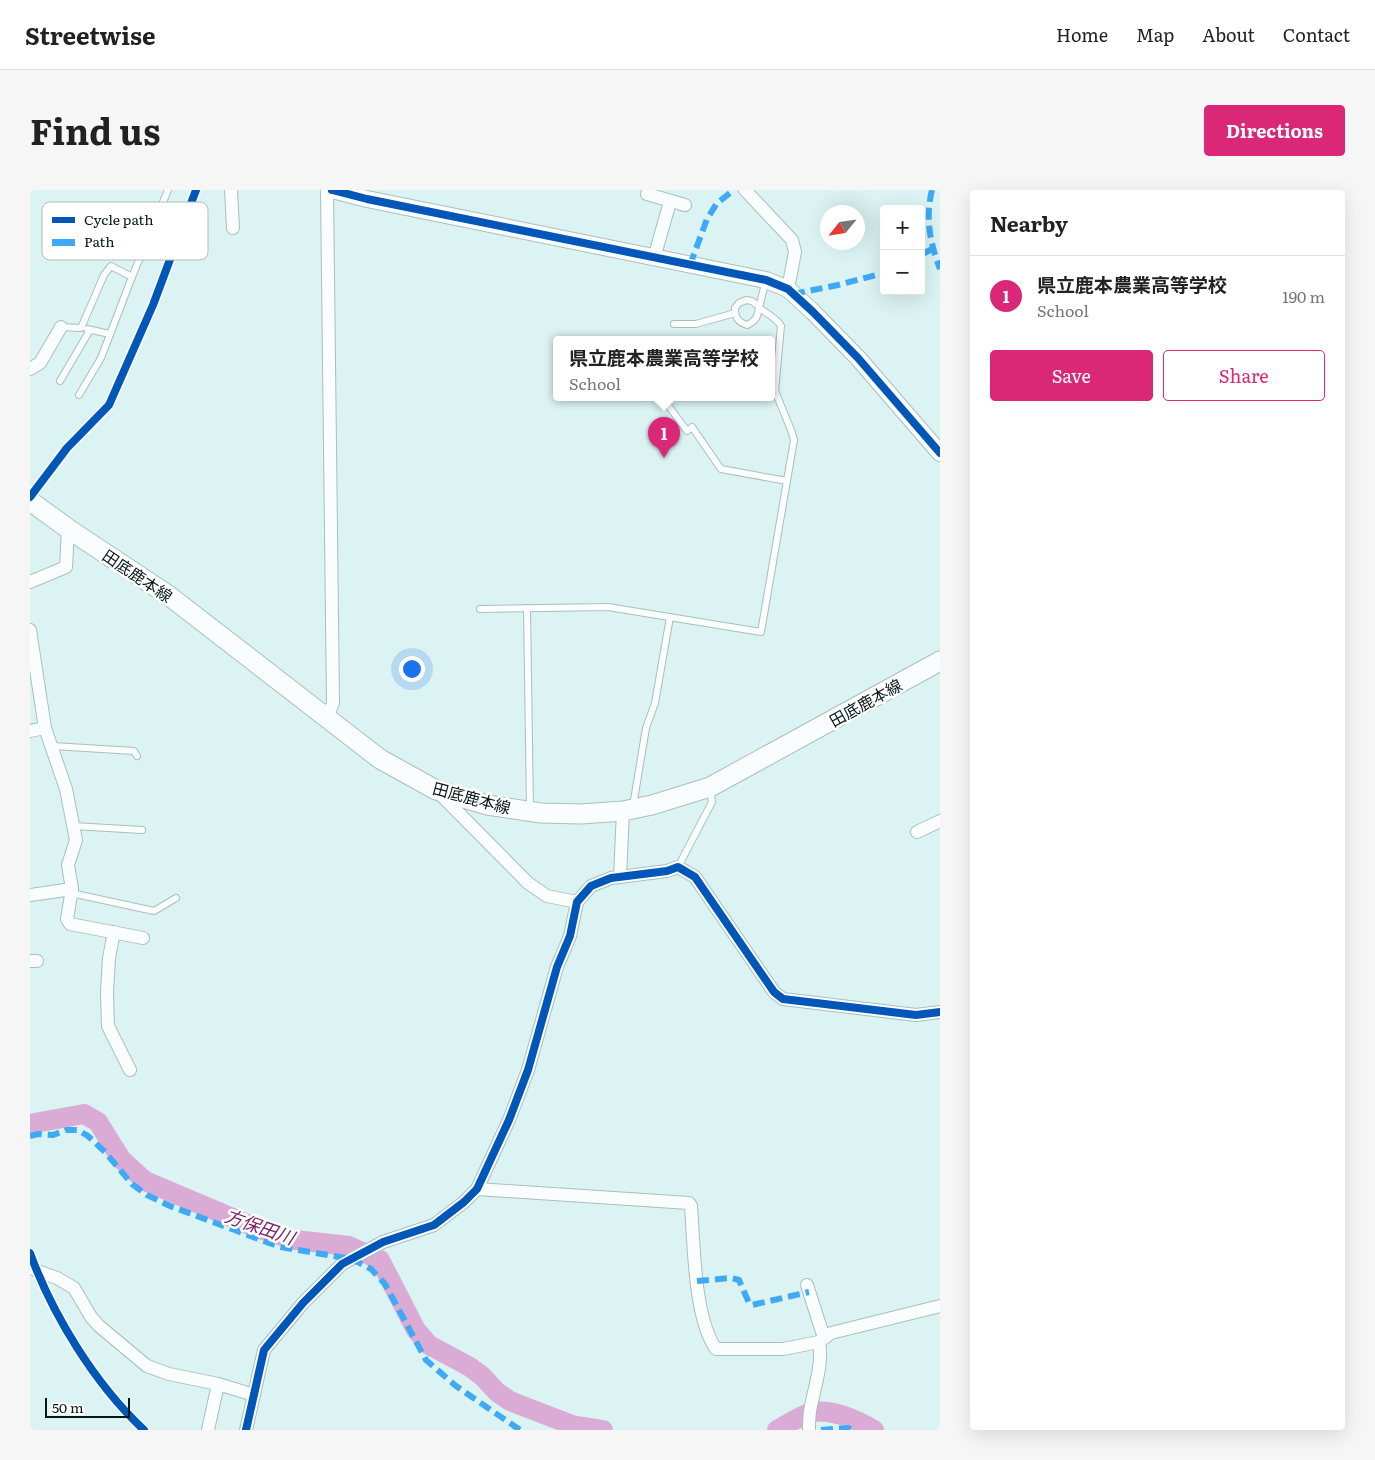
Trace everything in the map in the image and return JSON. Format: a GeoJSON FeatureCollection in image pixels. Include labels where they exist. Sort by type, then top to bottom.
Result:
{"type":"FeatureCollection","features":[{"type":"Feature","properties":{"kind":"main road","name":"田底鹿本線"},"geometry":{"type":"LineString","coordinates":[[30,501],[68,529],[168,595],[380,760],[436,790],[487,805],[541,814],[581,814],[628,810],[710,788],[940,661]]}},
{"type":"Feature","properties":{"kind":"street"},"geometry":{"type":"LineString","coordinates":[[231,190],[233,228]]}},
{"type":"Feature","properties":{"kind":"street"},"geometry":{"type":"LineString","coordinates":[[327,190],[333,703],[327,718]]}},
{"type":"Feature","properties":{"kind":"street"},"geometry":{"type":"LineString","coordinates":[[332,190],[367,199],[766,280],[788,289],[858,358],[940,453]]}},
{"type":"Feature","properties":{"kind":"street"},"geometry":{"type":"LineString","coordinates":[[745,190],[792,240],[795,252],[788,289]]}},
{"type":"Feature","properties":{"kind":"street"},"geometry":{"type":"LineString","coordinates":[[647,194],[685,205]]}},
{"type":"Feature","properties":{"kind":"street"},"geometry":{"type":"LineString","coordinates":[[654,258],[670,202]]}},
{"type":"Feature","properties":{"kind":"street"},"geometry":{"type":"LineString","coordinates":[[30,369],[40,363],[61,327]]}},
{"type":"Feature","properties":{"kind":"street"},"geometry":{"type":"LineString","coordinates":[[30,582],[66,567],[68,529]]}},
{"type":"Feature","properties":{"kind":"street"},"geometry":{"type":"LineString","coordinates":[[30,630],[46,728],[66,789],[76,840],[68,865],[71,891],[67,919],[70,924],[143,938]]}},
{"type":"Feature","properties":{"kind":"street"},"geometry":{"type":"LineString","coordinates":[[30,731],[46,728]]}},
{"type":"Feature","properties":{"kind":"street"},"geometry":{"type":"LineString","coordinates":[[436,790],[528,883],[547,896],[577,902]]}},
{"type":"Feature","properties":{"kind":"street"},"geometry":{"type":"LineString","coordinates":[[620,877],[628,810]]}},
{"type":"Feature","properties":{"kind":"street"},"geometry":{"type":"LineString","coordinates":[[917,832],[940,821]]}},
{"type":"Feature","properties":{"kind":"street"},"geometry":{"type":"LineString","coordinates":[[246,1430],[264,1350],[303,1303],[342,1264],[383,1242],[434,1225],[464,1202],[477,1189],[509,1120],[528,1070],[557,967],[570,936],[577,902],[592,886],[611,878],[667,871],[678,867],[695,877],[774,992],[782,999],[916,1015],[940,1012]]}},
{"type":"Feature","properties":{"kind":"street"},"geometry":{"type":"LineString","coordinates":[[30,895],[71,891]]}},
{"type":"Feature","properties":{"kind":"street"},"geometry":{"type":"LineString","coordinates":[[114,932],[109,958],[108,1026],[130,1070]]}},
{"type":"Feature","properties":{"kind":"street"},"geometry":{"type":"LineString","coordinates":[[477,1189],[689,1203],[691,1206],[703,1318],[710,1340],[716,1349],[783,1349],[822,1340],[831,1333],[940,1306]]}},
{"type":"Feature","properties":{"kind":"street"},"geometry":{"type":"LineString","coordinates":[[30,1267],[57,1278],[74,1288],[91,1317],[99,1326],[147,1366],[169,1374],[218,1384],[254,1395]]}},
{"type":"Feature","properties":{"kind":"street"},"geometry":{"type":"LineString","coordinates":[[807,1285],[822,1340],[817,1381],[810,1408],[809,1430]]}},
{"type":"Feature","properties":{"kind":"street"},"geometry":{"type":"LineString","coordinates":[[208,1430],[218,1384]]}},
{"type":"Feature","properties":{"kind":"lane"},"geometry":{"type":"LineString","coordinates":[[163,202],[168,190]]}},
{"type":"Feature","properties":{"kind":"lane"},"geometry":{"type":"LineString","coordinates":[[79,395],[101,358],[139,260]]}},
{"type":"Feature","properties":{"kind":"lane"},"geometry":{"type":"LineString","coordinates":[[81,328],[104,275],[111,266],[132,277]]}},
{"type":"Feature","properties":{"kind":"lane"},"geometry":{"type":"LineString","coordinates":[[480,609],[608,606],[761,632],[794,440],[775,390],[781,326],[778,320],[765,313],[759,307],[752,301],[746,300],[739,303],[735,308],[735,317],[740,322],[747,325],[754,322],[758,315],[759,307],[766,280]]}},
{"type":"Feature","properties":{"kind":"lane"},"geometry":{"type":"LineString","coordinates":[[674,324],[696,324],[735,312]]}},
{"type":"Feature","properties":{"kind":"lane"},"geometry":{"type":"LineString","coordinates":[[61,327],[81,328],[110,334]]}},
{"type":"Feature","properties":{"kind":"lane"},"geometry":{"type":"LineString","coordinates":[[60,381],[90,330]]}},
{"type":"Feature","properties":{"kind":"lane"},"geometry":{"type":"LineString","coordinates":[[665,401],[687,431],[692,428],[721,468],[787,481]]}},
{"type":"Feature","properties":{"kind":"lane"},"geometry":{"type":"LineString","coordinates":[[527,608],[530,812]]}},
{"type":"Feature","properties":{"kind":"lane"},"geometry":{"type":"LineString","coordinates":[[628,810],[646,728],[655,703],[670,617]]}},
{"type":"Feature","properties":{"kind":"lane"},"geometry":{"type":"LineString","coordinates":[[53,746],[134,751],[137,756]]}},
{"type":"Feature","properties":{"kind":"lane"},"geometry":{"type":"LineString","coordinates":[[678,867],[712,802],[710,788]]}},
{"type":"Feature","properties":{"kind":"lane"},"geometry":{"type":"LineString","coordinates":[[73,826],[142,830]]}},
{"type":"Feature","properties":{"kind":"lane"},"geometry":{"type":"LineString","coordinates":[[71,891],[154,910],[176,898]]}},
{"type":"Feature","properties":{"kind":"waterway","name":"方保田川"},"geometry":{"type":"LineString","coordinates":[[30,1124],[84,1114],[98,1122],[121,1159],[145,1181],[259,1229],[295,1240],[349,1246],[380,1260],[416,1330],[429,1345],[470,1367],[482,1376],[497,1392],[510,1401],[572,1425],[603,1430]]}},
{"type":"Feature","properties":{"kind":"waterway","name":"方保田川"},"geometry":{"type":"LineString","coordinates":[[777,1430],[813,1412],[829,1412],[845,1416],[874,1430]]}},
{"type":"Feature","properties":{"kind":"marked path"},"geometry":{"type":"LineString","coordinates":[[690,265],[707,219],[717,203],[734,190]]}},
{"type":"Feature","properties":{"kind":"marked path"},"geometry":{"type":"LineString","coordinates":[[932,190],[929,210],[930,230],[940,269]]}},
{"type":"Feature","properties":{"kind":"marked path"},"geometry":{"type":"LineString","coordinates":[[925,253],[932,249]]}},
{"type":"Feature","properties":{"kind":"marked path"},"geometry":{"type":"LineString","coordinates":[[793,294],[880,274]]}},
{"type":"Feature","properties":{"kind":"marked path"},"geometry":{"type":"LineString","coordinates":[[30,1136],[38,1134],[53,1135],[66,1130],[78,1130],[88,1136],[105,1152],[132,1184],[147,1195],[170,1206],[280,1247],[352,1259],[371,1269],[385,1284],[426,1360],[456,1386],[520,1430]]}},
{"type":"Feature","properties":{"kind":"marked path"},"geometry":{"type":"LineString","coordinates":[[697,1281],[731,1278],[739,1280],[749,1303],[752,1305],[809,1292]]}},
{"type":"Feature","properties":{"kind":"marked path"},"geometry":{"type":"LineString","coordinates":[[821,1430],[848,1428],[852,1430]]}},
{"type":"Feature","properties":{"kind":"cycle path"},"geometry":{"type":"LineString","coordinates":[[192,202],[196,190]]}},
{"type":"Feature","properties":{"kind":"cycle path"},"geometry":{"type":"LineString","coordinates":[[332,190],[367,199],[766,280],[788,289],[858,358],[940,453]]}},
{"type":"Feature","properties":{"kind":"cycle path"},"geometry":{"type":"LineString","coordinates":[[30,497],[67,448],[109,405],[153,305],[170,260]]}},
{"type":"Feature","properties":{"kind":"cycle path"},"geometry":{"type":"LineString","coordinates":[[246,1430],[264,1350],[303,1303],[342,1264],[383,1242],[434,1225],[464,1202],[477,1189],[509,1120],[528,1070],[557,967],[570,936],[577,902],[591,886],[611,878],[667,871],[678,867],[695,877],[774,992],[783,999],[916,1015],[940,1012]]}},
{"type":"Feature","properties":{"kind":"cycle path"},"geometry":{"type":"LineString","coordinates":[[30,1253],[39,1277],[77,1348],[109,1392],[144,1430]]}},
{"type":"Feature","properties":{"kind":"place","name":"県立鹿本農業高等学校"},"geometry":{"type":"Point","coordinates":[664,458]}}]}
